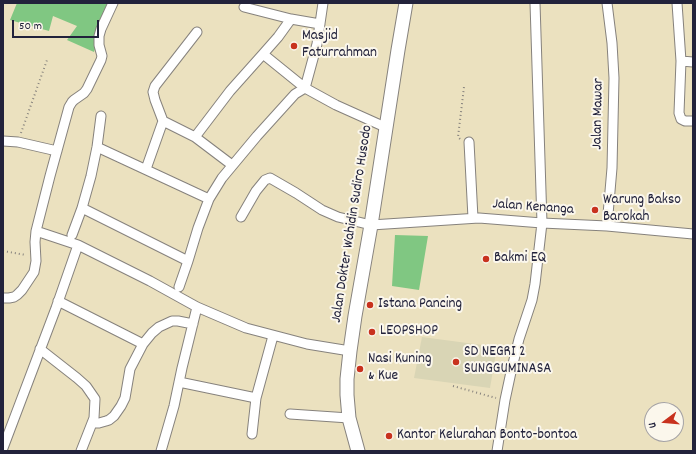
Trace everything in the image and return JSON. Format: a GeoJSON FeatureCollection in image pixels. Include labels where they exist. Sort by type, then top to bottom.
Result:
{"type":"FeatureCollection","features":[{"type":"Feature","properties":{"kind":"street"},"geometry":{"type":"LineString","coordinates":[[3,298],[14,297],[22,290],[34,272],[36,231],[57,151],[72,102],[87,89],[101,60],[102,56],[99,45],[99,36],[113,3]]}},
{"type":"Feature","properties":{"kind":"street"},"geometry":{"type":"LineString","coordinates":[[179,287],[209,199],[222,178],[295,94],[305,88],[316,44],[323,3]]}},
{"type":"Feature","properties":{"kind":"street","name":"Jalan Dokter Wahidin Sudiro Husodo"},"geometry":{"type":"LineString","coordinates":[[358,451],[349,418],[347,395],[350,351],[406,3]]}},
{"type":"Feature","properties":{"kind":"street"},"geometry":{"type":"LineString","coordinates":[[497,451],[505,400],[519,339],[533,295],[538,265],[542,223],[535,3]]}},
{"type":"Feature","properties":{"kind":"street","name":"Jalan Mawar"},"geometry":{"type":"LineString","coordinates":[[607,3],[612,42],[614,78],[612,168],[607,226]]}},
{"type":"Feature","properties":{"kind":"street"},"geometry":{"type":"LineString","coordinates":[[677,3],[681,61],[679,113],[681,119],[685,121],[693,121]]}},
{"type":"Feature","properties":{"kind":"street"},"geometry":{"type":"LineString","coordinates":[[244,7],[291,19],[320,24]]}},
{"type":"Feature","properties":{"kind":"street"},"geometry":{"type":"LineString","coordinates":[[195,137],[230,90],[278,37],[291,19]]}},
{"type":"Feature","properties":{"kind":"street"},"geometry":{"type":"LineString","coordinates":[[146,169],[163,121],[153,92],[155,86],[197,32]]}},
{"type":"Feature","properties":{"kind":"street"},"geometry":{"type":"LineString","coordinates":[[263,54],[305,88],[336,105],[385,127]]}},
{"type":"Feature","properties":{"kind":"street"},"geometry":{"type":"LineString","coordinates":[[681,61],[693,62]]}},
{"type":"Feature","properties":{"kind":"street"},"geometry":{"type":"LineString","coordinates":[[72,235],[82,208],[91,176],[101,116]]}},
{"type":"Feature","properties":{"kind":"street"},"geometry":{"type":"LineString","coordinates":[[163,121],[195,137],[232,165]]}},
{"type":"Feature","properties":{"kind":"street"},"geometry":{"type":"LineString","coordinates":[[3,141],[18,142],[57,151]]}},
{"type":"Feature","properties":{"kind":"street"},"geometry":{"type":"LineString","coordinates":[[469,142],[473,218]]}},
{"type":"Feature","properties":{"kind":"street"},"geometry":{"type":"LineString","coordinates":[[97,147],[209,199]]}},
{"type":"Feature","properties":{"kind":"street","name":"Jalan Kenanga"},"geometry":{"type":"LineString","coordinates":[[242,217],[256,191],[265,180],[270,178],[322,210],[371,225],[473,218],[607,226],[693,234]]}},
{"type":"Feature","properties":{"kind":"street"},"geometry":{"type":"LineString","coordinates":[[82,208],[188,261]]}},
{"type":"Feature","properties":{"kind":"street"},"geometry":{"type":"LineString","coordinates":[[36,231],[78,246],[150,281],[197,307],[246,328],[307,344],[350,351]]}},
{"type":"Feature","properties":{"kind":"street"},"geometry":{"type":"LineString","coordinates":[[3,448],[78,246]]}},
{"type":"Feature","properties":{"kind":"street"},"geometry":{"type":"LineString","coordinates":[[58,301],[143,344]]}},
{"type":"Feature","properties":{"kind":"street"},"geometry":{"type":"LineString","coordinates":[[161,451],[174,406],[197,307]]}},
{"type":"Feature","properties":{"kind":"street"},"geometry":{"type":"LineString","coordinates":[[92,422],[98,423],[109,420],[121,406],[125,398],[130,369],[143,344],[152,333],[166,323],[172,321],[193,324]]}},
{"type":"Feature","properties":{"kind":"street"},"geometry":{"type":"LineString","coordinates":[[252,434],[256,398],[273,336]]}},
{"type":"Feature","properties":{"kind":"street"},"geometry":{"type":"LineString","coordinates":[[40,349],[77,378],[86,386],[94,397],[96,402],[94,418],[81,451]]}},
{"type":"Feature","properties":{"kind":"street"},"geometry":{"type":"LineString","coordinates":[[179,382],[256,398]]}},
{"type":"Feature","properties":{"kind":"street"},"geometry":{"type":"LineString","coordinates":[[290,414],[349,418]]}},
{"type":"Feature","properties":{"kind":"path"},"geometry":{"type":"LineString","coordinates":[[18,142],[47,60]]}},
{"type":"Feature","properties":{"kind":"path"},"geometry":{"type":"LineString","coordinates":[[464,87],[458,137],[460,139],[468,140],[469,142]]}},
{"type":"Feature","properties":{"kind":"path"},"geometry":{"type":"LineString","coordinates":[[3,251],[35,256]]}},
{"type":"Feature","properties":{"kind":"path"},"geometry":{"type":"LineString","coordinates":[[453,386],[505,400]]}},
{"type":"Feature","properties":{"kind":"shaded area","name":"SD NEGRI 2 SUNGGUMINASA"},"geometry":{"type":"Polygon","coordinates":[[[422,337],[497,347],[490,388],[414,378],[422,337]]]}},
{"type":"Feature","properties":{"kind":"green space"},"geometry":{"type":"Polygon","coordinates":[[[17,3],[110,3],[94,52],[67,40],[77,26],[53,16],[49,31],[10,20],[17,3]]]}},
{"type":"Feature","properties":{"kind":"green space"},"geometry":{"type":"Polygon","coordinates":[[[395,235],[428,236],[419,290],[392,286],[395,235]]]}},
{"type":"Feature","properties":{"kind":"place","name":"Masjid Faturrahman"},"geometry":{"type":"Point","coordinates":[294,46]}},
{"type":"Feature","properties":{"kind":"place","name":"Warung Bakso Barokah"},"geometry":{"type":"Point","coordinates":[595,210]}},
{"type":"Feature","properties":{"kind":"place","name":"Bakmi EQ"},"geometry":{"type":"Point","coordinates":[486,259]}},
{"type":"Feature","properties":{"kind":"place","name":"Istana Pancing"},"geometry":{"type":"Point","coordinates":[370,305]}},
{"type":"Feature","properties":{"kind":"place","name":"LEOPSHOP"},"geometry":{"type":"Point","coordinates":[372,332]}},
{"type":"Feature","properties":{"kind":"place","name":"SD NEGRI 2 SUNGGUMINASA"},"geometry":{"type":"Point","coordinates":[456,362]}},
{"type":"Feature","properties":{"kind":"place","name":"Nasi Kuning & Kue"},"geometry":{"type":"Point","coordinates":[360,369]}},
{"type":"Feature","properties":{"kind":"place","name":"Kantor Kelurahan Bonto-bontoa"},"geometry":{"type":"Point","coordinates":[389,436]}}]}
